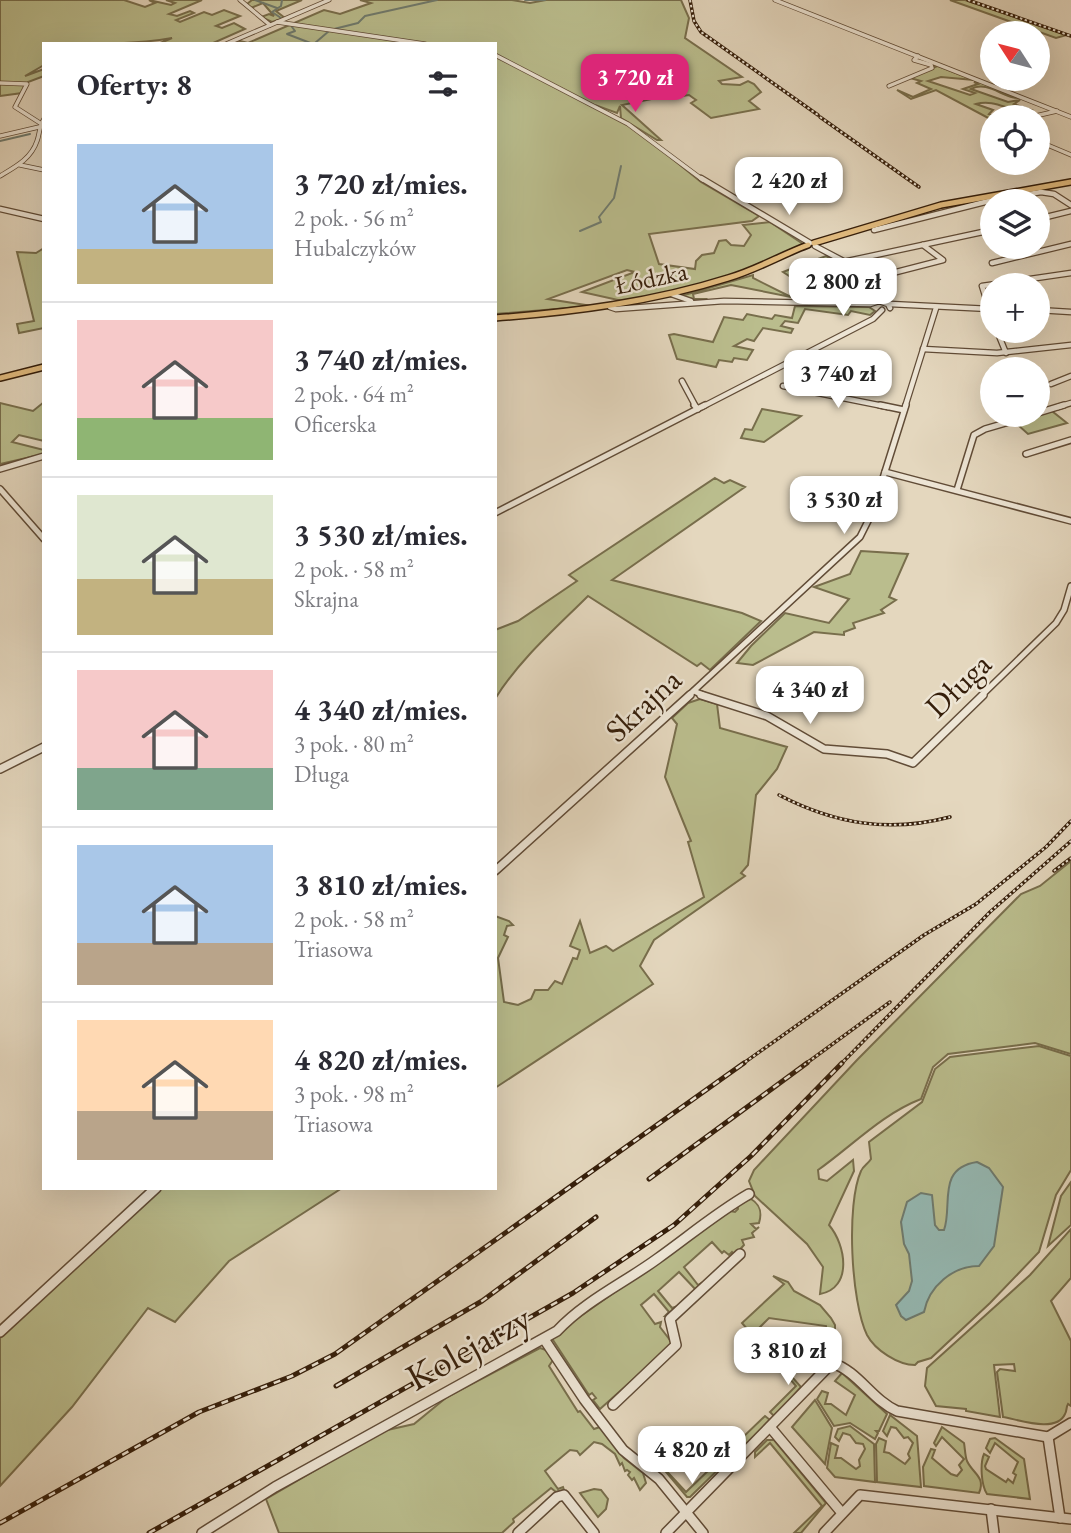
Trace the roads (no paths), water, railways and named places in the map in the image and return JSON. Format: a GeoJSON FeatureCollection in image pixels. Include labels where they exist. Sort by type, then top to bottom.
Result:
{"type":"FeatureCollection","features":[{"type":"Feature","properties":{"kind":"main road","name":"Łódzka"},"geometry":{"type":"LineString","coordinates":[[497,318],[610,307],[671,294],[741,274],[774,258],[871,223],[1008,191],[1071,182]]}},
{"type":"Feature","properties":{"kind":"main road"},"geometry":{"type":"LineString","coordinates":[[0,378],[42,368]]}},
{"type":"Feature","properties":{"kind":"street"},"geometry":{"type":"LineString","coordinates":[[240,0],[270,25]]}},
{"type":"Feature","properties":{"kind":"street"},"geometry":{"type":"LineString","coordinates":[[231,42],[329,0]]}},
{"type":"Feature","properties":{"kind":"street"},"geometry":{"type":"LineString","coordinates":[[775,0],[1071,117]]}},
{"type":"Feature","properties":{"kind":"street"},"geometry":{"type":"LineString","coordinates":[[277,22],[412,42]]}},
{"type":"Feature","properties":{"kind":"street"},"geometry":{"type":"LineString","coordinates":[[497,56],[628,124],[713,187],[812,245],[876,277],[891,290],[887,304]]}},
{"type":"Feature","properties":{"kind":"street"},"geometry":{"type":"LineString","coordinates":[[889,86],[932,68],[914,60],[918,56]]}},
{"type":"Feature","properties":{"kind":"street"},"geometry":{"type":"LineString","coordinates":[[0,83],[27,84],[15,107],[30,119],[41,123]]}},
{"type":"Feature","properties":{"kind":"street"},"geometry":{"type":"LineString","coordinates":[[1050,113],[1057,111]]}},
{"type":"Feature","properties":{"kind":"street"},"geometry":{"type":"LineString","coordinates":[[1,135],[41,123]]}},
{"type":"Feature","properties":{"kind":"street"},"geometry":{"type":"LineString","coordinates":[[0,176],[20,165],[29,156],[37,142],[41,123]]}},
{"type":"Feature","properties":{"kind":"street"},"geometry":{"type":"LineString","coordinates":[[1050,146],[1071,155]]}},
{"type":"Feature","properties":{"kind":"street"},"geometry":{"type":"LineString","coordinates":[[20,165],[42,170]]}},
{"type":"Feature","properties":{"kind":"street"},"geometry":{"type":"LineString","coordinates":[[874,230],[989,201],[1049,192],[1071,205]]}},
{"type":"Feature","properties":{"kind":"street"},"geometry":{"type":"LineString","coordinates":[[0,209],[42,219]]}},
{"type":"Feature","properties":{"kind":"street"},"geometry":{"type":"LineString","coordinates":[[1050,216],[1071,211]]}},
{"type":"Feature","properties":{"kind":"street"},"geometry":{"type":"LineString","coordinates":[[843,262],[980,233]]}},
{"type":"Feature","properties":{"kind":"street"},"geometry":{"type":"LineString","coordinates":[[992,263],[1071,244]]}},
{"type":"Feature","properties":{"kind":"street"},"geometry":{"type":"LineString","coordinates":[[876,277],[943,260],[923,245]]}},
{"type":"Feature","properties":{"kind":"street"},"geometry":{"type":"LineString","coordinates":[[1050,276],[1071,273]]}},
{"type":"Feature","properties":{"kind":"street"},"geometry":{"type":"LineString","coordinates":[[671,294],[696,302]]}},
{"type":"Feature","properties":{"kind":"street"},"geometry":{"type":"LineString","coordinates":[[610,307],[616,309],[696,302],[877,307],[887,304],[980,309]]}},
{"type":"Feature","properties":{"kind":"street"},"geometry":{"type":"LineString","coordinates":[[497,511],[866,323],[877,307],[887,304]]}},
{"type":"Feature","properties":{"kind":"street","name":"Skrajna"},"geometry":{"type":"LineString","coordinates":[[497,869],[859,539],[869,521],[885,472],[934,308]]}},
{"type":"Feature","properties":{"kind":"street"},"geometry":{"type":"LineString","coordinates":[[1050,311],[1071,312]]}},
{"type":"Feature","properties":{"kind":"street"},"geometry":{"type":"LineString","coordinates":[[1002,343],[1006,353]]}},
{"type":"Feature","properties":{"kind":"street"},"geometry":{"type":"LineString","coordinates":[[923,349],[969,354],[1006,353],[1071,345]]}},
{"type":"Feature","properties":{"kind":"street"},"geometry":{"type":"LineString","coordinates":[[1051,384],[1071,376]]}},
{"type":"Feature","properties":{"kind":"street"},"geometry":{"type":"LineString","coordinates":[[682,381],[689,398],[698,409]]}},
{"type":"Feature","properties":{"kind":"street"},"geometry":{"type":"LineString","coordinates":[[783,386],[904,410]]}},
{"type":"Feature","properties":{"kind":"street"},"geometry":{"type":"LineString","coordinates":[[1050,409],[1071,403]]}},
{"type":"Feature","properties":{"kind":"street"},"geometry":{"type":"LineString","coordinates":[[957,490],[972,439],[976,433],[995,427]]}},
{"type":"Feature","properties":{"kind":"street"},"geometry":{"type":"LineString","coordinates":[[1026,454],[1071,440]]}},
{"type":"Feature","properties":{"kind":"street"},"geometry":{"type":"LineString","coordinates":[[0,468],[42,457]]}},
{"type":"Feature","properties":{"kind":"street"},"geometry":{"type":"LineString","coordinates":[[885,472],[1070,519]]}},
{"type":"Feature","properties":{"kind":"street"},"geometry":{"type":"LineString","coordinates":[[0,489],[42,537]]}},
{"type":"Feature","properties":{"kind":"street","name":"Długa"},"geometry":{"type":"LineString","coordinates":[[694,691],[710,699],[767,716],[824,749],[887,754],[913,763],[1056,623],[1063,613],[1071,586]]}},
{"type":"Feature","properties":{"kind":"street"},"geometry":{"type":"LineString","coordinates":[[0,769],[42,748]]}},
{"type":"Feature","properties":{"kind":"street"},"geometry":{"type":"LineString","coordinates":[[0,1332],[154,1190]]}},
{"type":"Feature","properties":{"kind":"street","name":"Kolejarzy"},"geometry":{"type":"LineString","coordinates":[[202,1533],[275,1488],[557,1331],[573,1314],[656,1260],[721,1210],[749,1194]]}},
{"type":"Feature","properties":{"kind":"street"},"geometry":{"type":"LineString","coordinates":[[613,1405],[676,1346],[670,1319],[740,1254]]}},
{"type":"Feature","properties":{"kind":"street"},"geometry":{"type":"LineString","coordinates":[[544,1339],[587,1404],[625,1452],[659,1479],[703,1533]]}},
{"type":"Feature","properties":{"kind":"street"},"geometry":{"type":"LineString","coordinates":[[666,1533],[827,1367],[835,1362],[890,1409],[1048,1437],[1071,1423]]}},
{"type":"Feature","properties":{"kind":"street"},"geometry":{"type":"LineString","coordinates":[[770,1427],[842,1513]]}},
{"type":"Feature","properties":{"kind":"street"},"geometry":{"type":"LineString","coordinates":[[1048,1437],[1060,1518]]}},
{"type":"Feature","properties":{"kind":"street"},"geometry":{"type":"LineString","coordinates":[[519,1533],[557,1497],[564,1495],[594,1533]]}},
{"type":"Feature","properties":{"kind":"street"},"geometry":{"type":"LineString","coordinates":[[824,1533],[862,1495],[1071,1519]]}},
{"type":"Feature","properties":{"kind":"street"},"geometry":{"type":"LineString","coordinates":[[991,1509],[994,1533]]}},
{"type":"Feature","properties":{"kind":"water"},"geometry":{"type":"Polygon","coordinates":[[[977,1162],[989,1168],[1003,1187],[994,1246],[979,1266],[960,1270],[944,1279],[931,1294],[924,1312],[906,1320],[896,1305],[909,1291],[912,1281],[901,1222],[907,1202],[921,1193],[932,1195],[935,1225],[939,1230],[944,1230],[951,1180],[964,1166],[977,1162]]]}},
{"type":"Feature","properties":{"kind":"waterway"},"geometry":{"type":"LineString","coordinates":[[255,0],[277,8]]}},
{"type":"Feature","properties":{"kind":"waterway"},"geometry":{"type":"LineString","coordinates":[[281,18],[272,12],[281,6],[282,0]]}},
{"type":"Feature","properties":{"kind":"waterway"},"geometry":{"type":"LineString","coordinates":[[334,29],[358,23],[365,16],[437,0]]}},
{"type":"Feature","properties":{"kind":"waterway"},"geometry":{"type":"LineString","coordinates":[[525,0],[545,0]]}},
{"type":"Feature","properties":{"kind":"waterway"},"geometry":{"type":"LineString","coordinates":[[292,27],[295,31],[287,34],[308,42]]}},
{"type":"Feature","properties":{"kind":"waterway"},"geometry":{"type":"LineString","coordinates":[[316,42],[329,31]]}},
{"type":"Feature","properties":{"kind":"waterway"},"geometry":{"type":"LineString","coordinates":[[0,141],[30,134]]}},
{"type":"Feature","properties":{"kind":"waterway"},"geometry":{"type":"LineString","coordinates":[[580,231],[601,222],[599,217],[614,198],[621,166]]}},
{"type":"Feature","properties":{"kind":"railway"},"geometry":{"type":"LineString","coordinates":[[690,0],[694,21],[701,32],[818,115]]}},
{"type":"Feature","properties":{"kind":"railway"},"geometry":{"type":"LineString","coordinates":[[968,0],[1071,36]]}},
{"type":"Feature","properties":{"kind":"railway"},"geometry":{"type":"LineString","coordinates":[[820,117],[919,187]]}},
{"type":"Feature","properties":{"kind":"railway"},"geometry":{"type":"LineString","coordinates":[[779,795],[821,813],[863,823],[905,824],[950,817]]}},
{"type":"Feature","properties":{"kind":"railway"},"geometry":{"type":"LineString","coordinates":[[741,1065],[924,935],[976,904],[1046,847],[1071,821]]}},
{"type":"Feature","properties":{"kind":"railway"},"geometry":{"type":"LineString","coordinates":[[840,1065],[990,912],[1071,841]]}},
{"type":"Feature","properties":{"kind":"railway"},"geometry":{"type":"LineString","coordinates":[[1054,871],[1071,858]]}},
{"type":"Feature","properties":{"kind":"railway"},"geometry":{"type":"LineString","coordinates":[[804,1065],[890,1002]]}},
{"type":"Feature","properties":{"kind":"railway"},"geometry":{"type":"LineString","coordinates":[[0,1523],[199,1412],[292,1376],[335,1354],[744,1063]]}},
{"type":"Feature","properties":{"kind":"railway"},"geometry":{"type":"LineString","coordinates":[[649,1179],[807,1063]]}},
{"type":"Feature","properties":{"kind":"railway"},"geometry":{"type":"LineString","coordinates":[[149,1533],[573,1293],[674,1225],[751,1156],[842,1063]]}},
{"type":"Feature","properties":{"kind":"railway"},"geometry":{"type":"LineString","coordinates":[[336,1386],[482,1301],[596,1217]]}}]}
